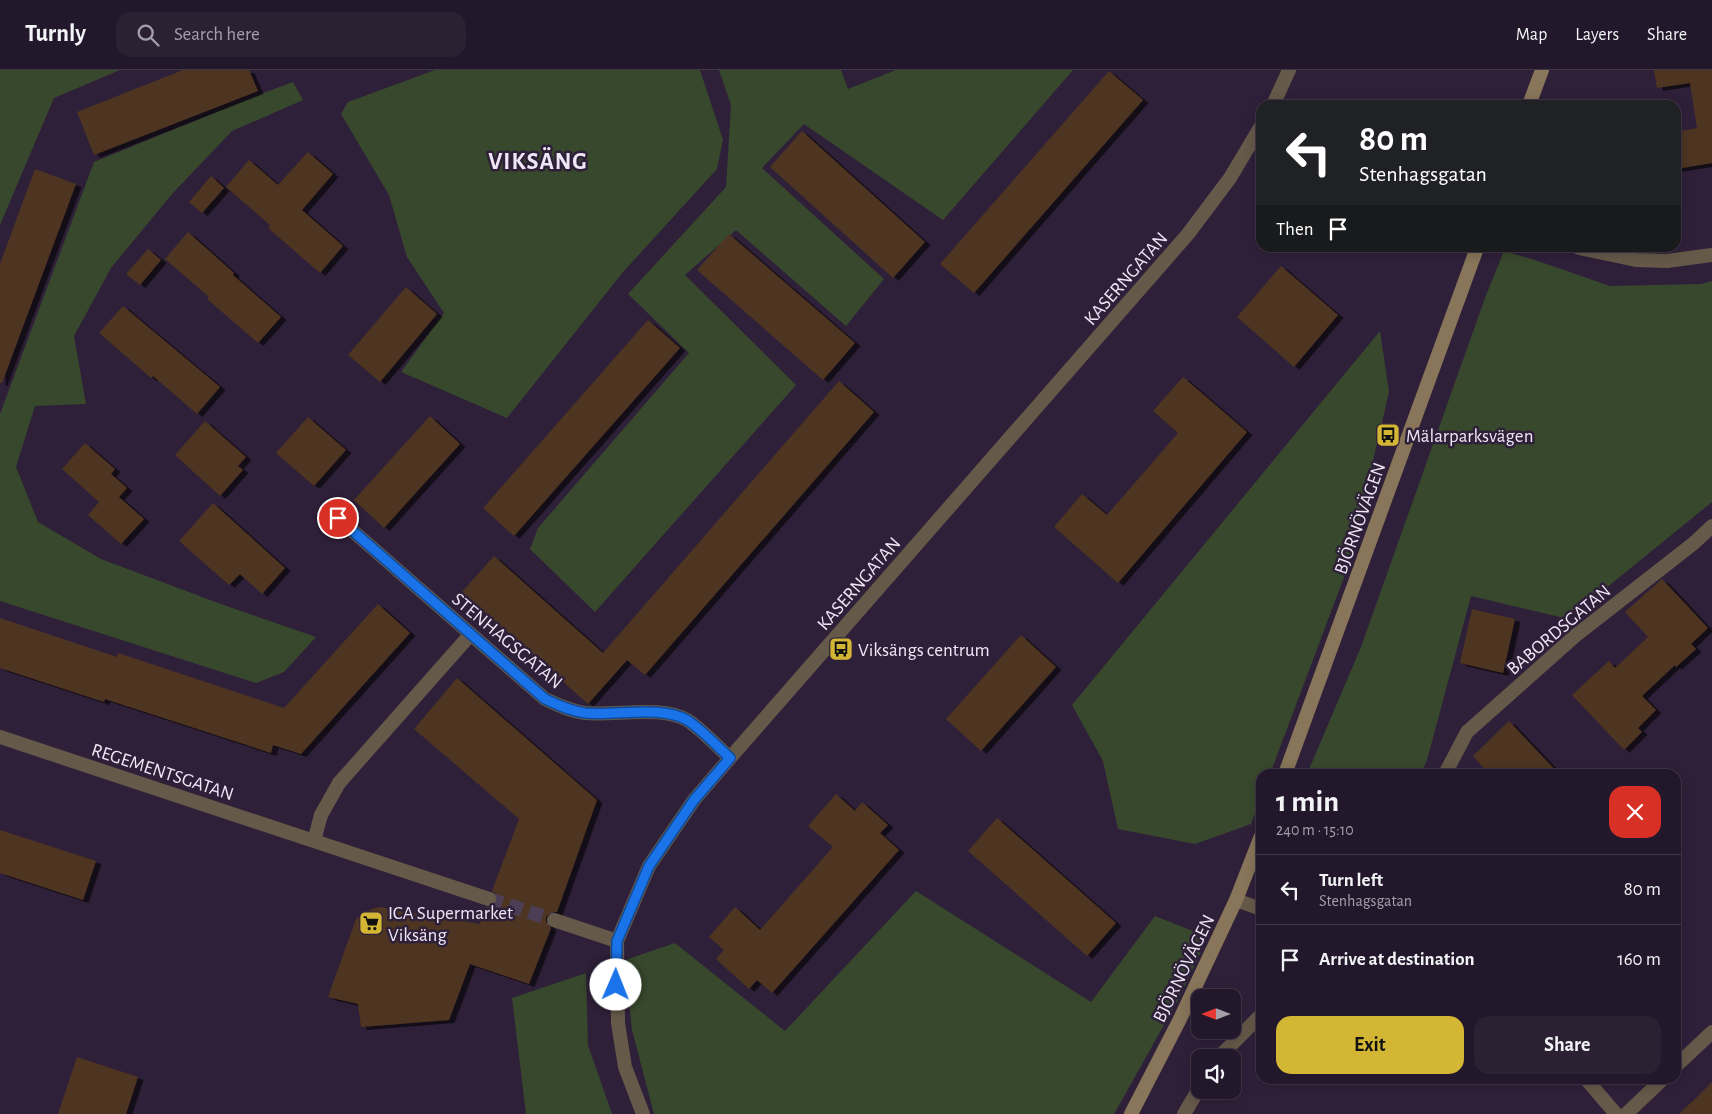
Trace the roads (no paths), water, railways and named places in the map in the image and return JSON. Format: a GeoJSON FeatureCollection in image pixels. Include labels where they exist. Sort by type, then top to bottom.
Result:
{"type":"FeatureCollection","features":[{"type":"Feature","properties":{"kind":"main road"},"geometry":{"type":"LineString","coordinates":[[1531,100],[1542,70]]}},
{"type":"Feature","properties":{"kind":"main road","name":"BJÖRNÖVÄGEN"},"geometry":{"type":"LineString","coordinates":[[1287,769],[1476,252]]}},
{"type":"Feature","properties":{"kind":"main road","name":"BJÖRNÖVÄGEN"},"geometry":{"type":"LineString","coordinates":[[1131,1114],[1180,1019],[1236,900],[1256,849]]}},
{"type":"Feature","properties":{"kind":"street"},"geometry":{"type":"LineString","coordinates":[[1274,100],[1289,70]]}},
{"type":"Feature","properties":{"kind":"street","name":"KASERNGATAN"},"geometry":{"type":"LineString","coordinates":[[643,1114],[625,1067],[618,1023],[616,985],[617,941],[649,866],[694,800],[1188,234],[1230,178],[1256,134]]}},
{"type":"Feature","properties":{"kind":"street"},"geometry":{"type":"LineString","coordinates":[[1598,252],[1636,260],[1666,261],[1712,256]]}},
{"type":"Feature","properties":{"kind":"street","name":"STENHAGSGATAN"},"geometry":{"type":"LineString","coordinates":[[338,518],[545,699],[584,712],[606,714],[667,712],[687,720],[730,758]]}},
{"type":"Feature","properties":{"kind":"street","name":"BABORDSGATAN"},"geometry":{"type":"LineString","coordinates":[[1448,769],[1467,732],[1575,636],[1712,526]]}},
{"type":"Feature","properties":{"kind":"street"},"geometry":{"type":"LineString","coordinates":[[314,841],[322,816],[339,783],[470,635]]}},
{"type":"Feature","properties":{"kind":"street","name":"REGEMENTSGATAN"},"geometry":{"type":"LineString","coordinates":[[0,737],[489,899]]}},
{"type":"Feature","properties":{"kind":"street"},"geometry":{"type":"LineString","coordinates":[[1236,900],[1256,907]]}},
{"type":"Feature","properties":{"kind":"street"},"geometry":{"type":"LineString","coordinates":[[554,920],[617,941]]}},
{"type":"Feature","properties":{"kind":"street"},"geometry":{"type":"LineString","coordinates":[[1227,1049],[1256,1021]]}},
{"type":"Feature","properties":{"kind":"street"},"geometry":{"type":"LineString","coordinates":[[1681,1061],[1712,1032]]}},
{"type":"Feature","properties":{"kind":"street"},"geometry":{"type":"LineString","coordinates":[[1590,1084],[1616,1114]]}},
{"type":"Feature","properties":{"kind":"street"},"geometry":{"type":"LineString","coordinates":[[1626,1114],[1658,1084]]}},
{"type":"Feature","properties":{"kind":"street"},"geometry":{"type":"LineString","coordinates":[[1184,1114],[1193,1099]]}},
{"type":"Feature","properties":{"kind":"tunnel"},"geometry":{"type":"LineString","coordinates":[[489,899],[554,920]]}},
{"type":"Feature","properties":{"kind":"place","name":"Mälarparksvägen"},"geometry":{"type":"Point","coordinates":[1388,435]}},
{"type":"Feature","properties":{"kind":"place","name":"Viksängs centrum"},"geometry":{"type":"Point","coordinates":[841,649]}},
{"type":"Feature","properties":{"kind":"place","name":"ICA Supermarket Viksäng"},"geometry":{"type":"Point","coordinates":[371,923]}},
{"type":"Feature","properties":{"kind":"district","name":"VIKSÄNG"},"geometry":{"type":"Point","coordinates":[538,161]}}]}
